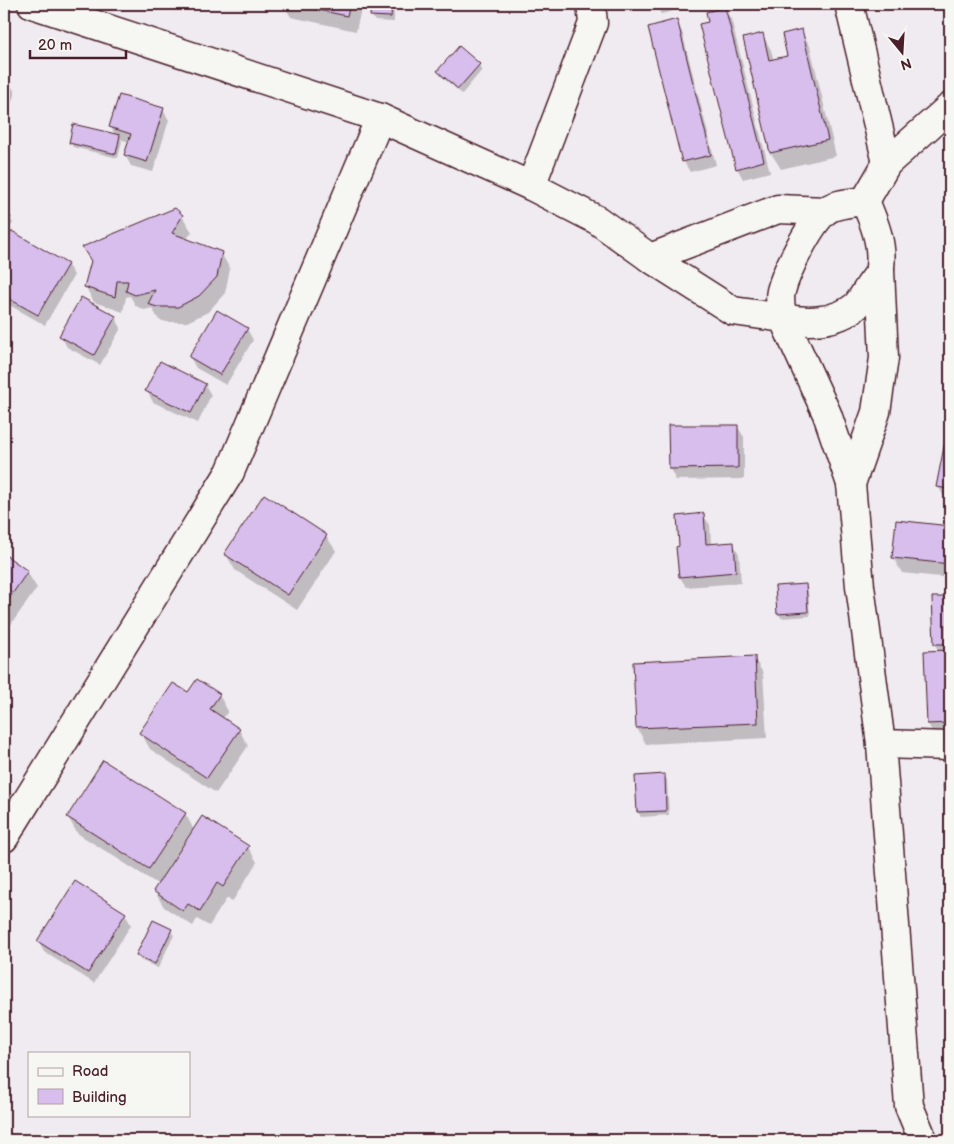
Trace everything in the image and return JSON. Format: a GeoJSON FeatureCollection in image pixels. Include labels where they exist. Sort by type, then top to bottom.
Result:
{"type":"FeatureCollection","features":[{"type":"Feature","properties":{"kind":"street"},"geometry":{"type":"LineString","coordinates":[[32,4],[380,118],[531,186],[598,220],[650,258],[733,311],[800,322],[819,321],[839,316],[856,306],[880,270]]}},
{"type":"Feature","properties":{"kind":"street"},"geometry":{"type":"LineString","coordinates":[[531,186],[593,23],[591,4]]}},
{"type":"Feature","properties":{"kind":"street"},"geometry":{"type":"LineString","coordinates":[[848,4],[888,163]]}},
{"type":"Feature","properties":{"kind":"street"},"geometry":{"type":"LineString","coordinates":[[650,258],[778,209],[825,211],[840,205],[865,201],[888,163],[950,106]]}},
{"type":"Feature","properties":{"kind":"street"},"geometry":{"type":"LineString","coordinates":[[4,838],[230,472],[380,118]]}},
{"type":"Feature","properties":{"kind":"street"},"geometry":{"type":"LineString","coordinates":[[851,484],[876,412],[884,358],[880,254],[877,228],[865,201]]}},
{"type":"Feature","properties":{"kind":"street"},"geometry":{"type":"LineString","coordinates":[[825,211],[814,224],[802,244],[783,285],[781,292],[783,318],[826,414],[851,484],[860,586],[881,744],[909,1106],[923,1140]]}},
{"type":"Feature","properties":{"kind":"street"},"geometry":{"type":"LineString","coordinates":[[881,744],[950,746]]}},
{"type":"Feature","properties":{"kind":"building"},"geometry":{"type":"Polygon","coordinates":[[[290,4],[350,4],[347,16],[290,4]]]}},
{"type":"Feature","properties":{"kind":"building"},"geometry":{"type":"Polygon","coordinates":[[[371,4],[392,4],[391,17],[370,16],[371,4]]]}},
{"type":"Feature","properties":{"kind":"building"},"geometry":{"type":"Polygon","coordinates":[[[725,7],[764,161],[736,169],[699,24],[708,22],[706,12],[725,7]]]}},
{"type":"Feature","properties":{"kind":"building"},"geometry":{"type":"Polygon","coordinates":[[[677,19],[711,155],[682,162],[648,27],[677,19]]]}},
{"type":"Feature","properties":{"kind":"building"},"geometry":{"type":"Polygon","coordinates":[[[802,29],[828,140],[770,153],[743,38],[763,33],[769,60],[787,56],[782,34],[802,29]]]}},
{"type":"Feature","properties":{"kind":"building"},"geometry":{"type":"Polygon","coordinates":[[[459,46],[480,64],[458,89],[437,71],[459,46]]]}},
{"type":"Feature","properties":{"kind":"building"},"geometry":{"type":"Polygon","coordinates":[[[4,79],[9,80],[4,98],[4,79]]]}},
{"type":"Feature","properties":{"kind":"building"},"geometry":{"type":"Polygon","coordinates":[[[119,95],[164,108],[147,162],[124,155],[131,134],[109,127],[119,95]]]}},
{"type":"Feature","properties":{"kind":"building"},"geometry":{"type":"Polygon","coordinates":[[[73,124],[120,135],[116,154],[69,143],[73,124]]]}},
{"type":"Feature","properties":{"kind":"building"},"geometry":{"type":"Polygon","coordinates":[[[175,208],[183,215],[172,233],[222,252],[217,277],[199,296],[178,307],[157,307],[148,304],[155,290],[135,295],[126,291],[128,281],[117,281],[115,297],[84,287],[91,261],[82,247],[175,208]]]}},
{"type":"Feature","properties":{"kind":"building"},"geometry":{"type":"Polygon","coordinates":[[[4,213],[11,217],[4,228],[4,213]]]}},
{"type":"Feature","properties":{"kind":"building"},"geometry":{"type":"Polygon","coordinates":[[[12,231],[68,264],[38,315],[4,296],[4,245],[12,231]]]}},
{"type":"Feature","properties":{"kind":"building"},"geometry":{"type":"Polygon","coordinates":[[[81,297],[116,316],[94,355],[59,336],[81,297]]]}},
{"type":"Feature","properties":{"kind":"building"},"geometry":{"type":"Polygon","coordinates":[[[217,310],[248,328],[220,375],[189,357],[217,310]]]}},
{"type":"Feature","properties":{"kind":"building"},"geometry":{"type":"Polygon","coordinates":[[[160,361],[206,384],[191,413],[145,391],[160,361]]]}},
{"type":"Feature","properties":{"kind":"building"},"geometry":{"type":"Polygon","coordinates":[[[950,416],[950,489],[936,487],[950,416]]]}},
{"type":"Feature","properties":{"kind":"building"},"geometry":{"type":"Polygon","coordinates":[[[668,425],[738,425],[738,468],[669,469],[668,425]]]}},
{"type":"Feature","properties":{"kind":"building"},"geometry":{"type":"Polygon","coordinates":[[[264,494],[327,535],[288,595],[224,554],[264,494]]]}},
{"type":"Feature","properties":{"kind":"building"},"geometry":{"type":"Polygon","coordinates":[[[704,513],[706,544],[734,542],[736,572],[679,577],[676,547],[679,546],[677,516],[704,513]]]}},
{"type":"Feature","properties":{"kind":"building"},"geometry":{"type":"Polygon","coordinates":[[[896,520],[950,526],[950,564],[892,558],[896,520]]]}},
{"type":"Feature","properties":{"kind":"building"},"geometry":{"type":"Polygon","coordinates":[[[4,554],[28,571],[4,606],[4,554]]]}},
{"type":"Feature","properties":{"kind":"building"},"geometry":{"type":"Polygon","coordinates":[[[806,584],[808,612],[777,614],[775,586],[806,584]]]}},
{"type":"Feature","properties":{"kind":"building"},"geometry":{"type":"Polygon","coordinates":[[[932,597],[950,597],[950,644],[934,644],[932,597]]]}},
{"type":"Feature","properties":{"kind":"building"},"geometry":{"type":"Polygon","coordinates":[[[950,650],[950,723],[927,724],[924,651],[950,650]]]}},
{"type":"Feature","properties":{"kind":"building"},"geometry":{"type":"Polygon","coordinates":[[[755,656],[758,723],[636,728],[633,662],[755,656]]]}},
{"type":"Feature","properties":{"kind":"building"},"geometry":{"type":"Polygon","coordinates":[[[197,679],[220,694],[210,709],[240,729],[207,778],[139,733],[173,683],[188,692],[197,679]]]}},
{"type":"Feature","properties":{"kind":"building"},"geometry":{"type":"Polygon","coordinates":[[[103,760],[186,813],[149,869],[67,817],[103,760]]]}},
{"type":"Feature","properties":{"kind":"building"},"geometry":{"type":"Polygon","coordinates":[[[665,774],[666,811],[637,812],[635,776],[665,774]]]}},
{"type":"Feature","properties":{"kind":"building"},"geometry":{"type":"Polygon","coordinates":[[[943,782],[950,782],[950,836],[948,837],[943,782]]]}},
{"type":"Feature","properties":{"kind":"building"},"geometry":{"type":"Polygon","coordinates":[[[202,816],[249,846],[223,887],[217,883],[200,911],[188,904],[183,911],[153,891],[202,816]]]}},
{"type":"Feature","properties":{"kind":"building"},"geometry":{"type":"Polygon","coordinates":[[[75,881],[126,913],[88,973],[37,941],[75,881]]]}},
{"type":"Feature","properties":{"kind":"building"},"geometry":{"type":"Polygon","coordinates":[[[153,920],[172,929],[155,964],[136,955],[153,920]]]}}]}
